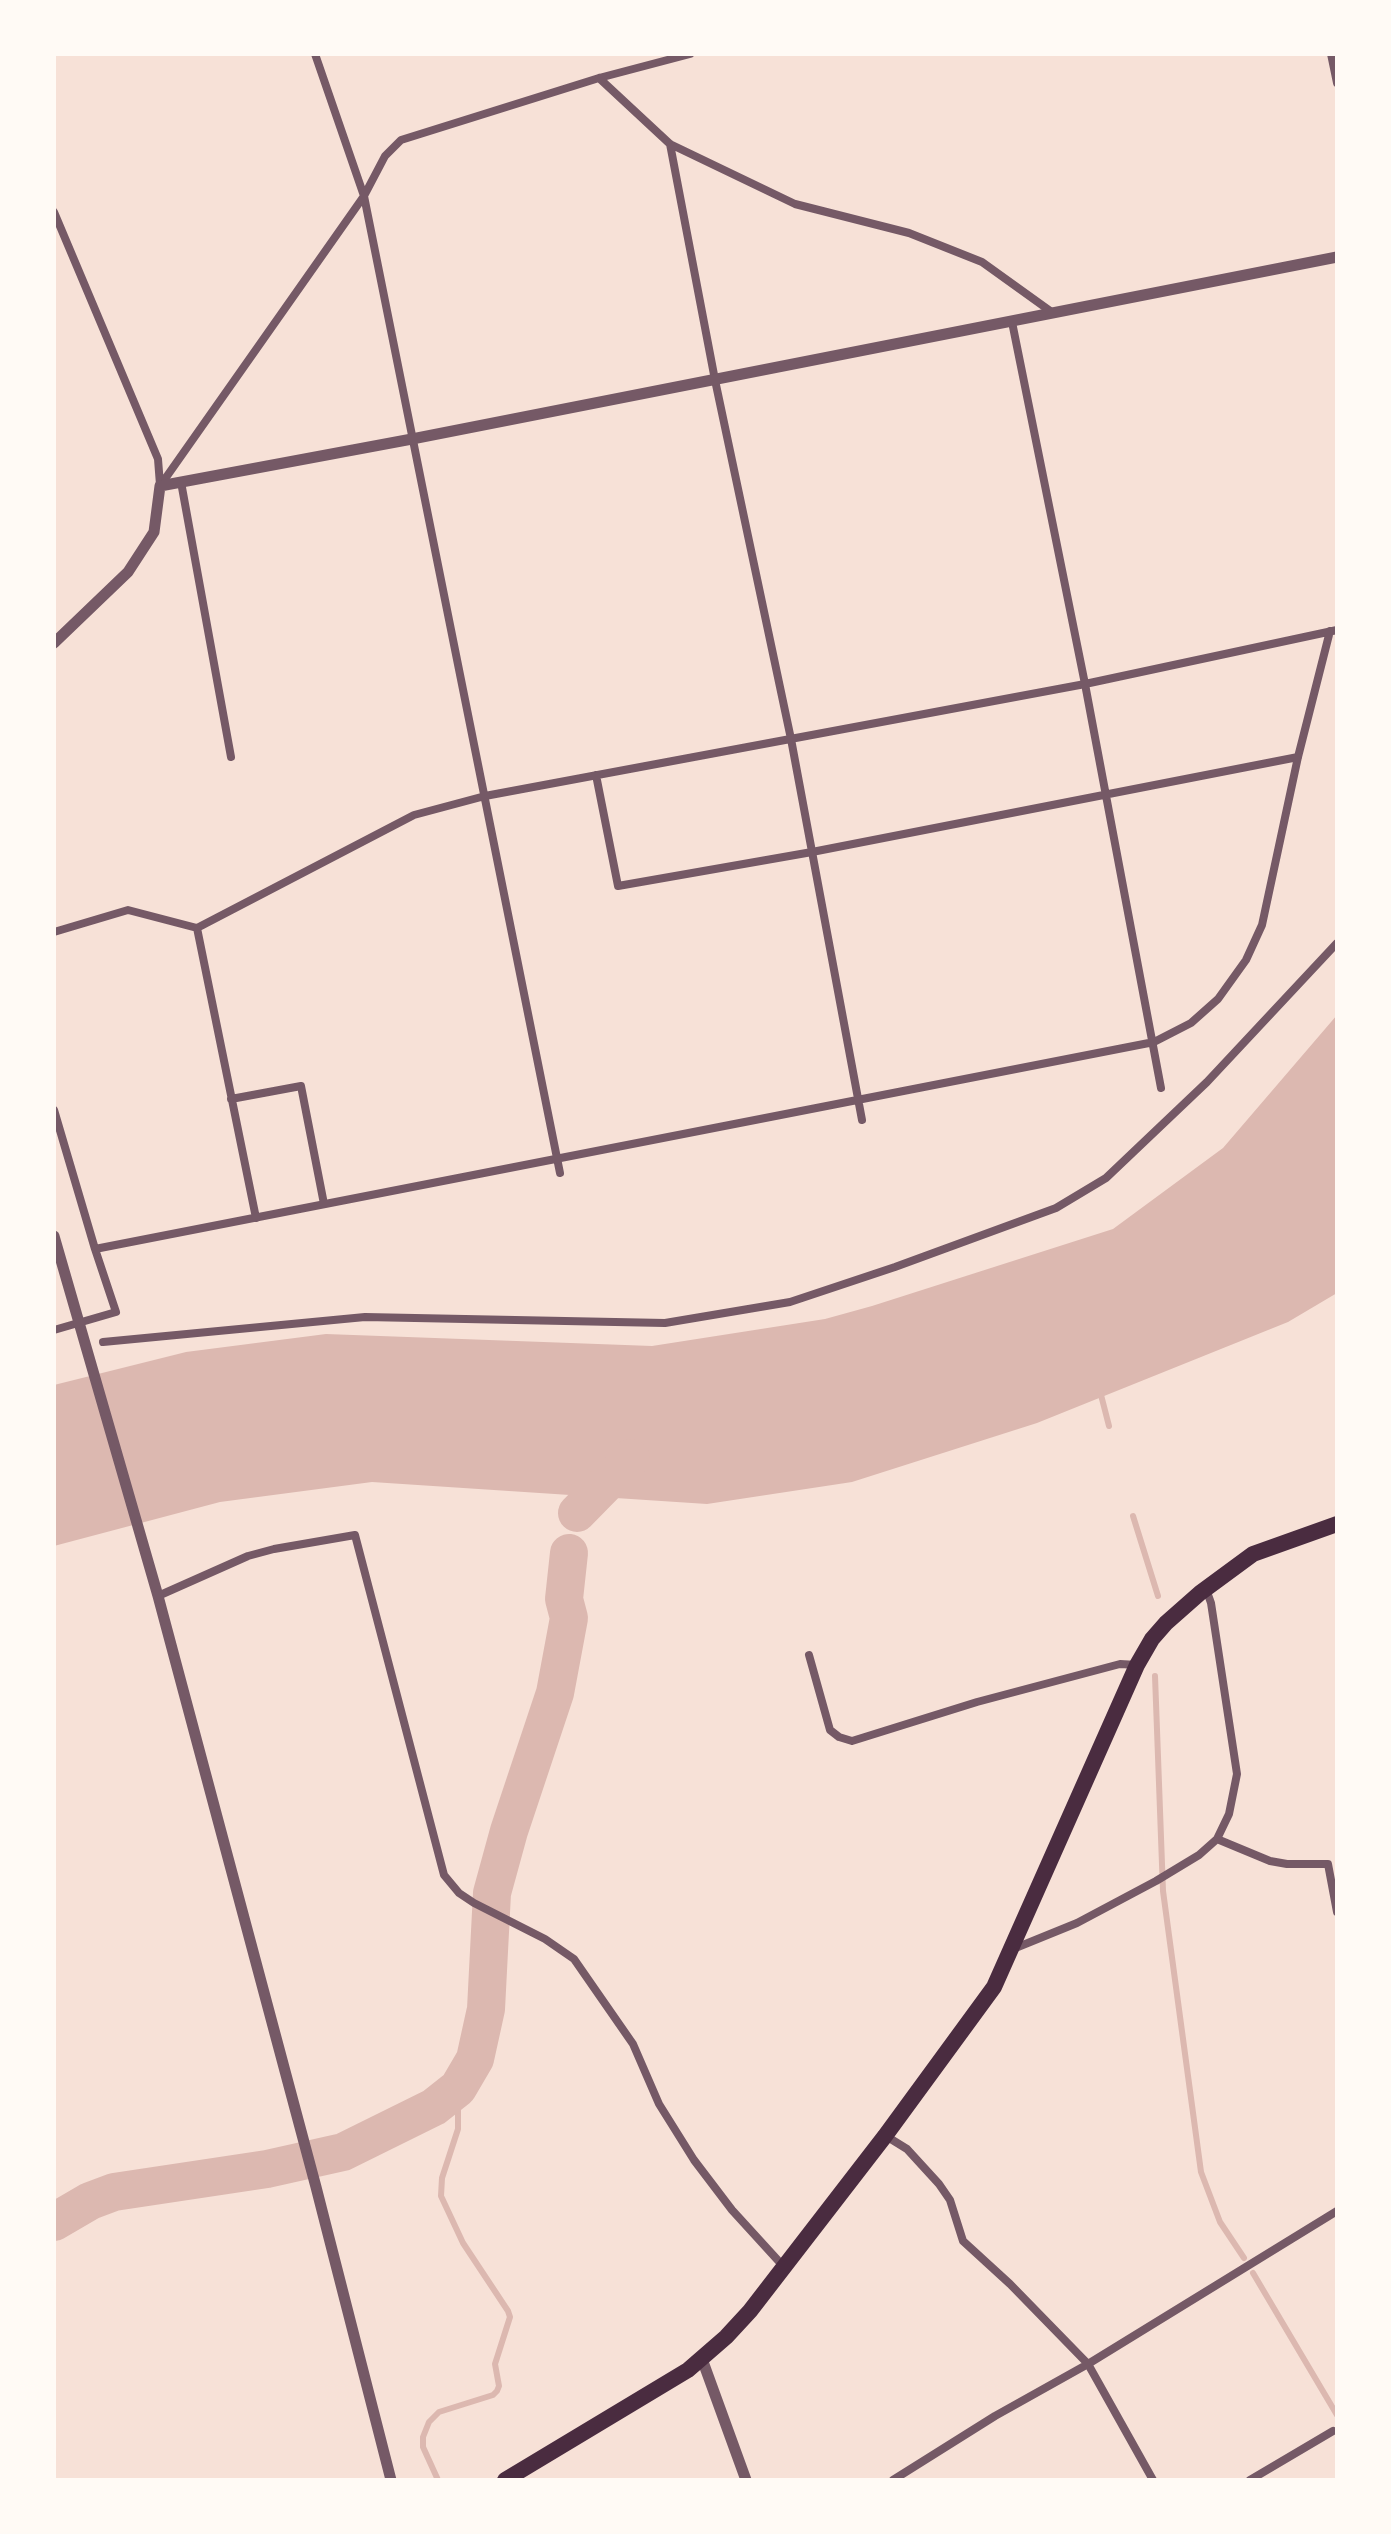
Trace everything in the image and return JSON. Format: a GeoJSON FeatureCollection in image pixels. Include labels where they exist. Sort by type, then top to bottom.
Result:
{"type":"FeatureCollection","features":[{"type":"Feature","properties":{"kind":"highway"},"geometry":{"type":"LineString","coordinates":[[505,2480],[674,2380],[734,2329],[785,2268],[885,2136],[1003,1972],[1137,1665],[1152,1639],[1206,1588],[1253,1554],[1337,1524]]}},
{"type":"Feature","properties":{"kind":"street"},"geometry":{"type":"LineString","coordinates":[[315,54],[364,196],[560,1173]]}},
{"type":"Feature","properties":{"kind":"street"},"geometry":{"type":"LineString","coordinates":[[160,486],[364,196],[385,156],[401,140],[599,78],[690,54]]}},
{"type":"Feature","properties":{"kind":"street"},"geometry":{"type":"LineString","coordinates":[[1331,54],[1337,83]]}},
{"type":"Feature","properties":{"kind":"street"},"geometry":{"type":"LineString","coordinates":[[599,78],[670,144],[795,204],[909,233],[982,262],[1054,314]]}},
{"type":"Feature","properties":{"kind":"street"},"geometry":{"type":"LineString","coordinates":[[670,144],[715,380],[791,739],[862,1120]]}},
{"type":"Feature","properties":{"kind":"street"},"geometry":{"type":"LineString","coordinates":[[54,212],[158,459],[160,486],[154,532],[128,572],[54,643]]}},
{"type":"Feature","properties":{"kind":"street"},"geometry":{"type":"LineString","coordinates":[[160,486],[1337,257]]}},
{"type":"Feature","properties":{"kind":"street"},"geometry":{"type":"LineString","coordinates":[[1012,322],[1107,795],[1161,1088]]}},
{"type":"Feature","properties":{"kind":"street"},"geometry":{"type":"LineString","coordinates":[[181,482],[231,757]]}},
{"type":"Feature","properties":{"kind":"street"},"geometry":{"type":"LineString","coordinates":[[54,932],[128,910],[197,928],[414,815],[485,796],[1085,684],[1334,630],[1298,757],[1262,925],[1246,960],[1218,999],[1191,1023],[1154,1042],[95,1249]]}},
{"type":"Feature","properties":{"kind":"street"},"geometry":{"type":"LineString","coordinates":[[596,775],[618,886],[812,852],[1298,757]]}},
{"type":"Feature","properties":{"kind":"street"},"geometry":{"type":"LineString","coordinates":[[197,928],[256,1218]]}},
{"type":"Feature","properties":{"kind":"street"},"geometry":{"type":"LineString","coordinates":[[103,1342],[365,1317],[665,1323],[790,1302],[1056,1208],[1106,1178],[1207,1082],[1337,943]]}},
{"type":"Feature","properties":{"kind":"street"},"geometry":{"type":"LineString","coordinates":[[231,1099],[301,1086],[324,1204]]}},
{"type":"Feature","properties":{"kind":"street"},"geometry":{"type":"LineString","coordinates":[[54,1110],[116,1312],[54,1330]]}},
{"type":"Feature","properties":{"kind":"street"},"geometry":{"type":"LineString","coordinates":[[54,1236],[158,1596],[391,2480]]}},
{"type":"Feature","properties":{"kind":"street"},"geometry":{"type":"LineString","coordinates":[[158,1596],[248,1556],[355,1535],[444,1875],[459,1893],[562,1949],[580,1966],[633,2044],[659,2104],[694,2160],[732,2210],[785,2268]]}},
{"type":"Feature","properties":{"kind":"street"},"geometry":{"type":"LineString","coordinates":[[1012,1949],[1077,1923],[1171,1873],[1217,1839],[1229,1814],[1237,1774],[1211,1603],[1206,1588]]}},
{"type":"Feature","properties":{"kind":"street"},"geometry":{"type":"LineString","coordinates":[[809,1655],[830,1730],[852,1741],[1077,1675],[1120,1664],[1137,1665]]}},
{"type":"Feature","properties":{"kind":"street"},"geometry":{"type":"LineString","coordinates":[[1217,1839],[1270,1861],[1328,1864],[1337,1912]]}},
{"type":"Feature","properties":{"kind":"street"},"geometry":{"type":"LineString","coordinates":[[885,2136],[907,2149],[939,2184],[950,2200],[963,2241],[1088,2364],[1153,2480]]}},
{"type":"Feature","properties":{"kind":"street"},"geometry":{"type":"LineString","coordinates":[[893,2480],[1337,2211]]}},
{"type":"Feature","properties":{"kind":"street"},"geometry":{"type":"LineString","coordinates":[[702,2359],[746,2480]]}},
{"type":"Feature","properties":{"kind":"street"},"geometry":{"type":"LineString","coordinates":[[1250,2480],[1333,2431]]}},
{"type":"Feature","properties":{"kind":"shaded area"},"geometry":{"type":"Polygon","coordinates":[[[1337,1015],[1337,1293],[1288,1322],[1037,1423],[852,1482],[707,1504],[372,1482],[220,1502],[54,1546],[54,1385],[186,1352],[326,1334],[652,1346],[825,1319],[872,1306],[1113,1229],[1223,1148],[1337,1015]]]}},
{"type":"Feature","properties":{"kind":"waterway"},"geometry":{"type":"LineString","coordinates":[[1100,1391],[1109,1426]]}},
{"type":"Feature","properties":{"kind":"waterway"},"geometry":{"type":"LineString","coordinates":[[577,1513],[631,1458]]}},
{"type":"Feature","properties":{"kind":"waterway"},"geometry":{"type":"LineString","coordinates":[[1133,1516],[1158,1596]]}},
{"type":"Feature","properties":{"kind":"waterway"},"geometry":{"type":"LineString","coordinates":[[54,2222],[90,2201],[114,2192],[267,2169],[343,2152],[434,2107],[458,2088],[475,2059],[486,2009],[492,1893],[509,1831],[555,1693],[569,1618],[564,1599],[569,1553]]}},
{"type":"Feature","properties":{"kind":"waterway"},"geometry":{"type":"LineString","coordinates":[[1155,1676],[1163,1891],[1201,2172],[1220,2222],[1244,2258]]}},
{"type":"Feature","properties":{"kind":"waterway"},"geometry":{"type":"LineString","coordinates":[[438,2480],[423,2447],[429,2422],[439,2412],[497,2391],[495,2364],[510,2317],[463,2243],[441,2196],[442,2178],[458,2129],[458,2088]]}},
{"type":"Feature","properties":{"kind":"waterway"},"geometry":{"type":"LineString","coordinates":[[1253,2273],[1337,2415]]}}]}
